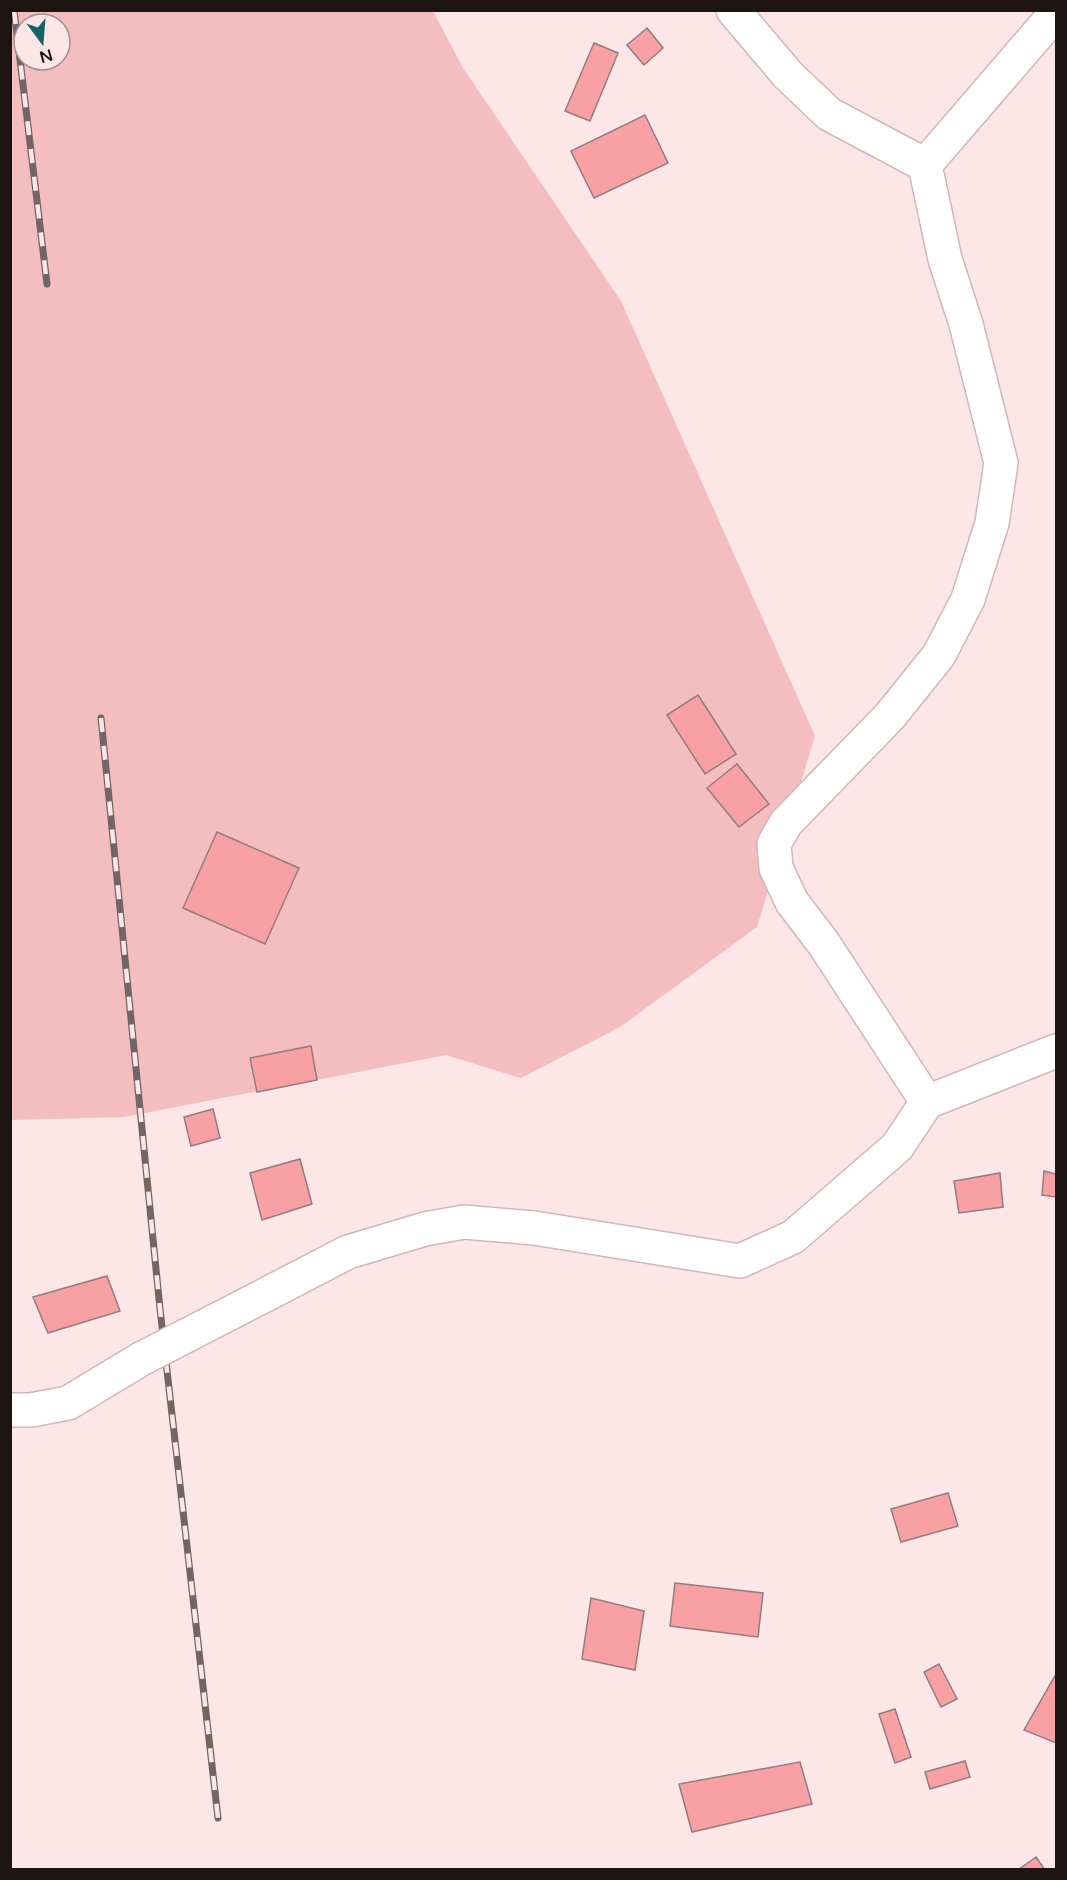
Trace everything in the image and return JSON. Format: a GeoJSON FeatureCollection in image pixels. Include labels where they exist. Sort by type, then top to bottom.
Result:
{"type":"FeatureCollection","features":[{"type":"Feature","properties":{"kind":"street"},"geometry":{"type":"LineString","coordinates":[[733,10],[788,75],[829,114],[925,165],[945,258],[966,324],[1001,463],[992,524],[968,599],[939,656],[890,716],[786,823],[774,844],[776,868],[792,902],[824,944],[927,1102]]}},
{"type":"Feature","properties":{"kind":"street"},"geometry":{"type":"LineString","coordinates":[[925,165],[1056,13]]}},
{"type":"Feature","properties":{"kind":"street"},"geometry":{"type":"LineString","coordinates":[[10,1410],[31,1410],[68,1403],[141,1359],[348,1252],[425,1228],[464,1222],[534,1228],[740,1261],[793,1237],[897,1147],[927,1102],[1056,1051]]}},
{"type":"Feature","properties":{"kind":"shaded area"},"geometry":{"type":"Polygon","coordinates":[[[10,11],[433,11],[463,68],[621,301],[815,736],[757,927],[620,1027],[521,1078],[446,1055],[124,1117],[11,1120],[10,11]]]}},
{"type":"Feature","properties":{"kind":"building"},"geometry":{"type":"Polygon","coordinates":[[[647,28],[663,48],[644,65],[627,45],[647,28]]]}},
{"type":"Feature","properties":{"kind":"building"},"geometry":{"type":"Polygon","coordinates":[[[594,43],[618,53],[590,121],[565,111],[594,43]]]}},
{"type":"Feature","properties":{"kind":"building"},"geometry":{"type":"Polygon","coordinates":[[[645,115],[668,163],[594,198],[571,151],[645,115]]]}},
{"type":"Feature","properties":{"kind":"building"},"geometry":{"type":"Polygon","coordinates":[[[698,695],[736,754],[705,774],[667,715],[698,695]]]}},
{"type":"Feature","properties":{"kind":"building"},"geometry":{"type":"Polygon","coordinates":[[[737,764],[769,804],[739,827],[707,788],[737,764]]]}},
{"type":"Feature","properties":{"kind":"building"},"geometry":{"type":"Polygon","coordinates":[[[217,832],[299,868],[265,944],[183,908],[217,832]]]}},
{"type":"Feature","properties":{"kind":"building"},"geometry":{"type":"Polygon","coordinates":[[[311,1046],[317,1080],[257,1092],[250,1058],[311,1046]]]}},
{"type":"Feature","properties":{"kind":"building"},"geometry":{"type":"Polygon","coordinates":[[[213,1109],[220,1138],[191,1146],[184,1117],[213,1109]]]}},
{"type":"Feature","properties":{"kind":"building"},"geometry":{"type":"Polygon","coordinates":[[[300,1159],[312,1204],[262,1220],[250,1173],[300,1159]]]}},
{"type":"Feature","properties":{"kind":"building"},"geometry":{"type":"Polygon","coordinates":[[[1044,1171],[1056,1174],[1056,1197],[1042,1195],[1044,1171]]]}},
{"type":"Feature","properties":{"kind":"building"},"geometry":{"type":"Polygon","coordinates":[[[1000,1173],[1003,1207],[959,1213],[954,1181],[1000,1173]]]}},
{"type":"Feature","properties":{"kind":"building"},"geometry":{"type":"Polygon","coordinates":[[[107,1276],[120,1311],[48,1333],[33,1297],[107,1276]]]}},
{"type":"Feature","properties":{"kind":"building"},"geometry":{"type":"Polygon","coordinates":[[[948,1493],[958,1526],[901,1542],[891,1509],[948,1493]]]}},
{"type":"Feature","properties":{"kind":"building"},"geometry":{"type":"Polygon","coordinates":[[[675,1583],[763,1593],[758,1637],[670,1626],[675,1583]]]}},
{"type":"Feature","properties":{"kind":"building"},"geometry":{"type":"Polygon","coordinates":[[[591,1598],[644,1611],[635,1670],[582,1659],[591,1598]]]}},
{"type":"Feature","properties":{"kind":"building"},"geometry":{"type":"Polygon","coordinates":[[[939,1664],[957,1699],[941,1707],[924,1672],[939,1664]]]}},
{"type":"Feature","properties":{"kind":"building"},"geometry":{"type":"Polygon","coordinates":[[[1056,1674],[1056,1743],[1024,1730],[1056,1674]]]}},
{"type":"Feature","properties":{"kind":"building"},"geometry":{"type":"Polygon","coordinates":[[[895,1709],[911,1757],[895,1763],[879,1714],[895,1709]]]}},
{"type":"Feature","properties":{"kind":"building"},"geometry":{"type":"Polygon","coordinates":[[[965,1761],[970,1777],[930,1789],[925,1772],[965,1761]]]}},
{"type":"Feature","properties":{"kind":"building"},"geometry":{"type":"Polygon","coordinates":[[[800,1762],[812,1804],[692,1832],[679,1784],[800,1762]]]}},
{"type":"Feature","properties":{"kind":"building"},"geometry":{"type":"Polygon","coordinates":[[[1036,1857],[1045,1870],[1018,1870],[1036,1857]]]}},
{"type":"Feature","properties":{"kind":"railway"},"geometry":{"type":"LineString","coordinates":[[14,10],[47,284]]}},
{"type":"Feature","properties":{"kind":"railway"},"geometry":{"type":"LineString","coordinates":[[101,718],[160,1309],[218,1818]]}}]}
